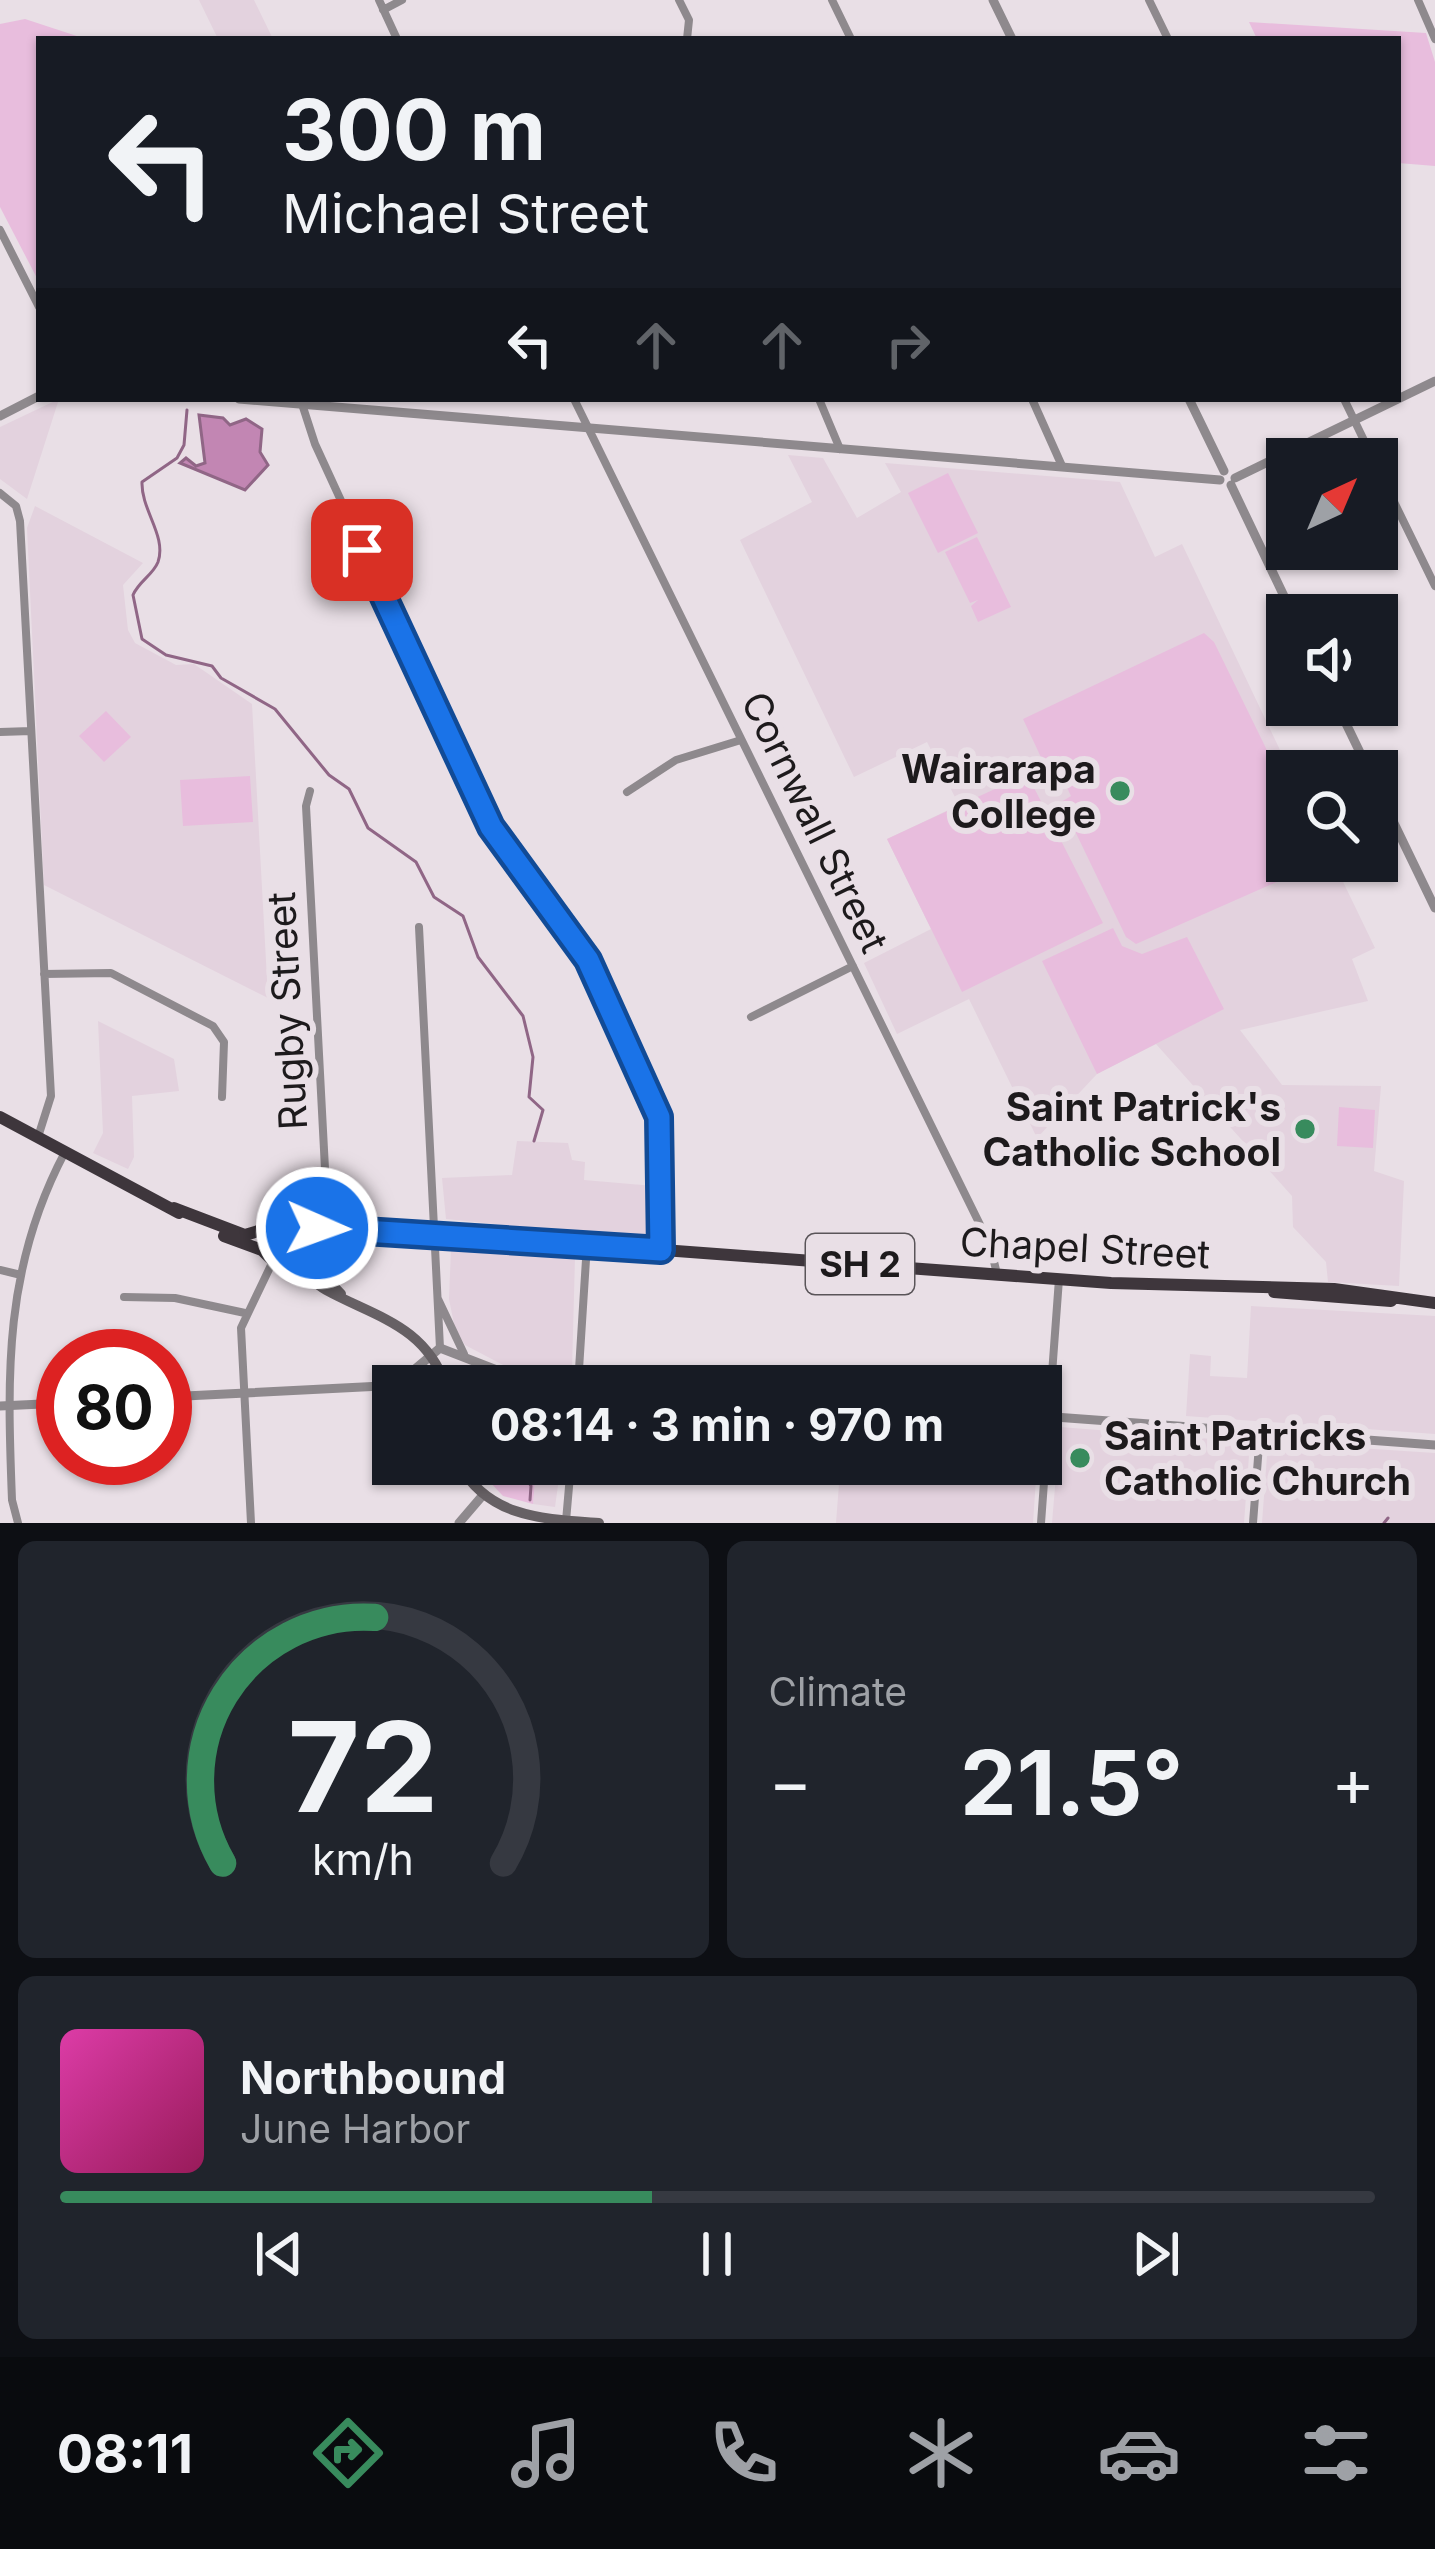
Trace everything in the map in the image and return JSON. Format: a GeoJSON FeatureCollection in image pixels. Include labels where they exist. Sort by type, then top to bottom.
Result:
{"type":"FeatureCollection","features":[{"type":"Feature","properties":{"kind":"highway","name":"SH 2"},"geometry":{"type":"LineString","coordinates":[[0,1117],[267,1255],[295,1252]]}},
{"type":"Feature","properties":{"kind":"highway","name":"SH 2"},"geometry":{"type":"LineString","coordinates":[[174,1208],[236,1234],[266,1232],[278,1226],[292,1230]]}},
{"type":"Feature","properties":{"kind":"highway","name":"Chapel Street"},"geometry":{"type":"LineString","coordinates":[[295,1252],[328,1229]]}},
{"type":"Feature","properties":{"kind":"highway","name":"Chapel Street"},"geometry":{"type":"LineString","coordinates":[[292,1230],[435,1233],[1059,1278],[1334,1289],[1435,1303]]}},
{"type":"Feature","properties":{"kind":"highway"},"geometry":{"type":"LineString","coordinates":[[292,1230],[295,1252]]}},
{"type":"Feature","properties":{"kind":"highway"},"geometry":{"type":"LineString","coordinates":[[266,1232],[267,1255]]}},
{"type":"Feature","properties":{"kind":"main road"},"geometry":{"type":"LineString","coordinates":[[295,1252],[330,1293],[341,1294],[407,1329],[436,1351],[440,1365]]}},
{"type":"Feature","properties":{"kind":"main road"},"geometry":{"type":"LineString","coordinates":[[475,1485],[483,1495],[516,1514],[599,1523]]}},
{"type":"Feature","properties":{"kind":"street"},"geometry":{"type":"LineString","coordinates":[[396,36],[381,5],[402,0]]}},
{"type":"Feature","properties":{"kind":"street"},"geometry":{"type":"LineString","coordinates":[[680,0],[688,20],[687,36]]}},
{"type":"Feature","properties":{"kind":"street"},"geometry":{"type":"LineString","coordinates":[[832,0],[850,36]]}},
{"type":"Feature","properties":{"kind":"street"},"geometry":{"type":"LineString","coordinates":[[993,0],[1011,36]]}},
{"type":"Feature","properties":{"kind":"street"},"geometry":{"type":"LineString","coordinates":[[1149,0],[1167,36]]}},
{"type":"Feature","properties":{"kind":"street"},"geometry":{"type":"LineString","coordinates":[[1418,0],[1430,11],[1435,39]]}},
{"type":"Feature","properties":{"kind":"street"},"geometry":{"type":"LineString","coordinates":[[0,230],[36,301]]}},
{"type":"Feature","properties":{"kind":"street"},"geometry":{"type":"LineString","coordinates":[[0,259],[12,254]]}},
{"type":"Feature","properties":{"kind":"street"},"geometry":{"type":"LineString","coordinates":[[1401,398],[1435,381]]}},
{"type":"Feature","properties":{"kind":"street"},"geometry":{"type":"LineString","coordinates":[[0,416],[36,398]]}},
{"type":"Feature","properties":{"kind":"street"},"geometry":{"type":"LineString","coordinates":[[277,402],[1227,479],[1394,402]]}},
{"type":"Feature","properties":{"kind":"street","name":"Cornwall Street"},"geometry":{"type":"LineString","coordinates":[[576,402],[990,1245],[997,1274]]}},
{"type":"Feature","properties":{"kind":"street"},"geometry":{"type":"LineString","coordinates":[[820,402],[840,448]]}},
{"type":"Feature","properties":{"kind":"street"},"geometry":{"type":"LineString","coordinates":[[1033,402],[1062,466]]}},
{"type":"Feature","properties":{"kind":"street"},"geometry":{"type":"LineString","coordinates":[[1190,402],[1283,594]]}},
{"type":"Feature","properties":{"kind":"street"},"geometry":{"type":"LineString","coordinates":[[1345,402],[1362,438]]}},
{"type":"Feature","properties":{"kind":"street"},"geometry":{"type":"LineString","coordinates":[[302,404],[315,444],[491,827],[588,960],[659,1117],[661,1250]]}},
{"type":"Feature","properties":{"kind":"street"},"geometry":{"type":"LineString","coordinates":[[0,493],[16,506],[31,731],[51,1105],[38,1137]]}},
{"type":"Feature","properties":{"kind":"street"},"geometry":{"type":"LineString","coordinates":[[1398,510],[1435,586]]}},
{"type":"Feature","properties":{"kind":"street"},"geometry":{"type":"LineString","coordinates":[[0,732],[31,731]]}},
{"type":"Feature","properties":{"kind":"street"},"geometry":{"type":"LineString","coordinates":[[627,792],[676,760],[741,740]]}},
{"type":"Feature","properties":{"kind":"street","name":"Rugby Street"},"geometry":{"type":"LineString","coordinates":[[310,790],[306,806],[328,1229]]}},
{"type":"Feature","properties":{"kind":"street"},"geometry":{"type":"LineString","coordinates":[[1398,831],[1435,908]]}},
{"type":"Feature","properties":{"kind":"street"},"geometry":{"type":"LineString","coordinates":[[419,927],[438,1300],[436,1351]]}},
{"type":"Feature","properties":{"kind":"street"},"geometry":{"type":"LineString","coordinates":[[751,1017],[853,966]]}},
{"type":"Feature","properties":{"kind":"street"},"geometry":{"type":"LineString","coordinates":[[44,974],[111,973],[213,1026],[224,1042],[222,1097]]}},
{"type":"Feature","properties":{"kind":"street"},"geometry":{"type":"LineString","coordinates":[[3,1520],[16,1520],[5,1406],[7,1346],[36,1209],[66,1151]]}},
{"type":"Feature","properties":{"kind":"street"},"geometry":{"type":"LineString","coordinates":[[579,1365],[587,1244]]}},
{"type":"Feature","properties":{"kind":"street"},"geometry":{"type":"LineString","coordinates":[[251,1523],[245,1313],[267,1255]]}},
{"type":"Feature","properties":{"kind":"street"},"geometry":{"type":"LineString","coordinates":[[0,1270],[21,1275]]}},
{"type":"Feature","properties":{"kind":"street"},"geometry":{"type":"LineString","coordinates":[[1051,1365],[1059,1278]]}},
{"type":"Feature","properties":{"kind":"street"},"geometry":{"type":"LineString","coordinates":[[124,1297],[175,1298],[245,1313]]}},
{"type":"Feature","properties":{"kind":"street"},"geometry":{"type":"LineString","coordinates":[[438,1300],[464,1354]]}},
{"type":"Feature","properties":{"kind":"street"},"geometry":{"type":"LineString","coordinates":[[420,1365],[436,1351],[464,1354],[490,1365]]}},
{"type":"Feature","properties":{"kind":"street"},"geometry":{"type":"LineString","coordinates":[[192,1396],[372,1386]]}},
{"type":"Feature","properties":{"kind":"street"},"geometry":{"type":"LineString","coordinates":[[5,1406],[36,1404]]}},
{"type":"Feature","properties":{"kind":"street"},"geometry":{"type":"LineString","coordinates":[[1062,1418],[1435,1445]]}},
{"type":"Feature","properties":{"kind":"street"},"geometry":{"type":"LineString","coordinates":[[1253,1523],[1260,1432]]}},
{"type":"Feature","properties":{"kind":"street"},"geometry":{"type":"LineString","coordinates":[[566,1521],[569,1485]]}},
{"type":"Feature","properties":{"kind":"street"},"geometry":{"type":"LineString","coordinates":[[1041,1523],[1043,1485]]}},
{"type":"Feature","properties":{"kind":"street"},"geometry":{"type":"LineString","coordinates":[[459,1523],[483,1495]]}},
{"type":"Feature","properties":{"kind":"shaded area"},"geometry":{"type":"Polygon","coordinates":[[[199,0],[254,0],[272,36],[217,36],[199,0]]]}},
{"type":"Feature","properties":{"kind":"shaded area"},"geometry":{"type":"Polygon","coordinates":[[[25,19],[77,36],[36,36],[36,276],[0,207],[0,24],[25,19]]]}},
{"type":"Feature","properties":{"kind":"shaded area"},"geometry":{"type":"Polygon","coordinates":[[[1249,22],[1426,33],[1435,62],[1435,166],[1401,163],[1401,36],[1256,36],[1249,22]]]}},
{"type":"Feature","properties":{"kind":"shaded area"},"geometry":{"type":"Polygon","coordinates":[[[58,402],[27,499],[0,479],[0,427],[58,402]]]}},
{"type":"Feature","properties":{"kind":"shaded area"},"geometry":{"type":"Polygon","coordinates":[[[199,415],[223,418],[230,425],[246,419],[262,429],[260,452],[268,465],[245,490],[180,463],[186,458],[196,466],[205,463],[199,415]]]}},
{"type":"Feature","properties":{"kind":"shaded area","name":"Wairarapa College"},"geometry":{"type":"Polygon","coordinates":[[[788,455],[823,458],[857,518],[901,492],[885,463],[1120,482],[1155,557],[1182,544],[1280,750],[1266,750],[1266,882],[1343,882],[1375,948],[1352,959],[1368,1001],[1240,1030],[1282,1085],[1381,1086],[1374,1171],[1404,1181],[1399,1286],[1328,1282],[1326,1262],[1293,1227],[1292,1196],[1156,1044],[1097,1074],[1037,1138],[969,999],[897,1034],[864,963],[931,929],[887,839],[959,805],[927,742],[854,777],[740,540],[812,502],[788,455]]]}},
{"type":"Feature","properties":{"kind":"shaded area"},"geometry":{"type":"Polygon","coordinates":[[[948,473],[978,533],[938,553],[908,493],[948,473]]]}},
{"type":"Feature","properties":{"kind":"shaded area"},"geometry":{"type":"Polygon","coordinates":[[[35,506],[143,563],[123,585],[128,630],[135,643],[176,665],[194,664],[252,704],[268,998],[44,885],[27,528],[35,506]]]}},
{"type":"Feature","properties":{"kind":"shaded area"},"geometry":{"type":"Polygon","coordinates":[[[977,537],[1011,607],[978,622],[971,606],[978,600],[970,603],[945,552],[977,537]]]}},
{"type":"Feature","properties":{"kind":"shaded area"},"geometry":{"type":"Polygon","coordinates":[[[1204,633],[1214,642],[1267,750],[1266,882],[1277,882],[1136,944],[1126,937],[1061,802],[1071,796],[1057,767],[1047,770],[1023,719],[1204,633]]]}},
{"type":"Feature","properties":{"kind":"shaded area"},"geometry":{"type":"Polygon","coordinates":[[[106,711],[131,737],[104,762],[79,736],[106,711]]]}},
{"type":"Feature","properties":{"kind":"shaded area"},"geometry":{"type":"Polygon","coordinates":[[[1027,774],[1103,923],[962,992],[887,839],[1027,774]]]}},
{"type":"Feature","properties":{"kind":"shaded area"},"geometry":{"type":"Polygon","coordinates":[[[250,776],[253,822],[183,826],[180,780],[250,776]]]}},
{"type":"Feature","properties":{"kind":"shaded area"},"geometry":{"type":"Polygon","coordinates":[[[1113,928],[1122,946],[1142,954],[1187,937],[1224,1009],[1097,1074],[1042,961],[1113,928]]]}},
{"type":"Feature","properties":{"kind":"shaded area"},"geometry":{"type":"Polygon","coordinates":[[[98,1021],[174,1059],[179,1091],[132,1096],[134,1157],[128,1169],[93,1153],[103,1133],[98,1021]]]}},
{"type":"Feature","properties":{"kind":"shaded area"},"geometry":{"type":"Polygon","coordinates":[[[1339,1107],[1375,1110],[1373,1148],[1337,1146],[1339,1107]]]}},
{"type":"Feature","properties":{"kind":"shaded area"},"geometry":{"type":"Polygon","coordinates":[[[517,1141],[568,1143],[572,1160],[585,1162],[584,1180],[654,1186],[653,1240],[446,1219],[442,1178],[512,1175],[517,1141]]]}},
{"type":"Feature","properties":{"kind":"shaded area"},"geometry":{"type":"Polygon","coordinates":[[[451,1249],[575,1257],[572,1365],[503,1365],[465,1345],[455,1329],[449,1299],[451,1249]]]}},
{"type":"Feature","properties":{"kind":"shaded area"},"geometry":{"type":"Polygon","coordinates":[[[1251,1306],[1435,1316],[1435,1434],[1186,1416],[1190,1354],[1211,1356],[1210,1376],[1247,1378],[1251,1306]]]}},
{"type":"Feature","properties":{"kind":"shaded area"},"geometry":{"type":"Polygon","coordinates":[[[1062,1427],[1250,1442],[1244,1523],[1052,1523],[1055,1485],[1062,1485],[1062,1427]]]}},
{"type":"Feature","properties":{"kind":"shaded area"},"geometry":{"type":"Polygon","coordinates":[[[1268,1442],[1435,1453],[1435,1523],[1262,1523],[1268,1442]]]}},
{"type":"Feature","properties":{"kind":"shaded area"},"geometry":{"type":"Polygon","coordinates":[[[493,1485],[535,1485],[533,1504],[503,1496],[493,1485]]]}},
{"type":"Feature","properties":{"kind":"shaded area"},"geometry":{"type":"Polygon","coordinates":[[[535,1485],[558,1485],[555,1507],[533,1504],[535,1485]]]}},
{"type":"Feature","properties":{"kind":"shaded area"},"geometry":{"type":"Polygon","coordinates":[[[839,1485],[1036,1485],[1033,1523],[836,1523],[839,1485]]]}},
{"type":"Feature","properties":{"kind":"waterway"},"geometry":{"type":"LineString","coordinates":[[187,410],[184,445],[177,458],[142,482],[160,552],[156,567],[133,595],[142,639],[166,655],[212,666],[221,678],[275,709],[329,775],[349,789],[368,828],[416,862],[434,897],[463,916],[478,957],[523,1016],[533,1057],[529,1097],[543,1110],[534,1141]]}},
{"type":"Feature","properties":{"kind":"waterway"},"geometry":{"type":"LineString","coordinates":[[530,1485],[530,1500]]}},
{"type":"Feature","properties":{"kind":"waterway"},"geometry":{"type":"LineString","coordinates":[[1384,1523],[1388,1518]]}},
{"type":"Feature","properties":{"kind":"place","name":"Wairarapa College"},"geometry":{"type":"Point","coordinates":[1120,791]}},
{"type":"Feature","properties":{"kind":"place","name":"Saint Patrick's Catholic School"},"geometry":{"type":"Point","coordinates":[1305,1129]}},
{"type":"Feature","properties":{"kind":"place","name":"Saint Patricks Catholic Church"},"geometry":{"type":"Point","coordinates":[1080,1458]}},
{"type":"Feature","properties":{"kind":"route"},"geometry":{"type":"LineString","coordinates":[[317,1228],[661,1250],[659,1117],[577,941],[491,827],[362,550]]}}]}
